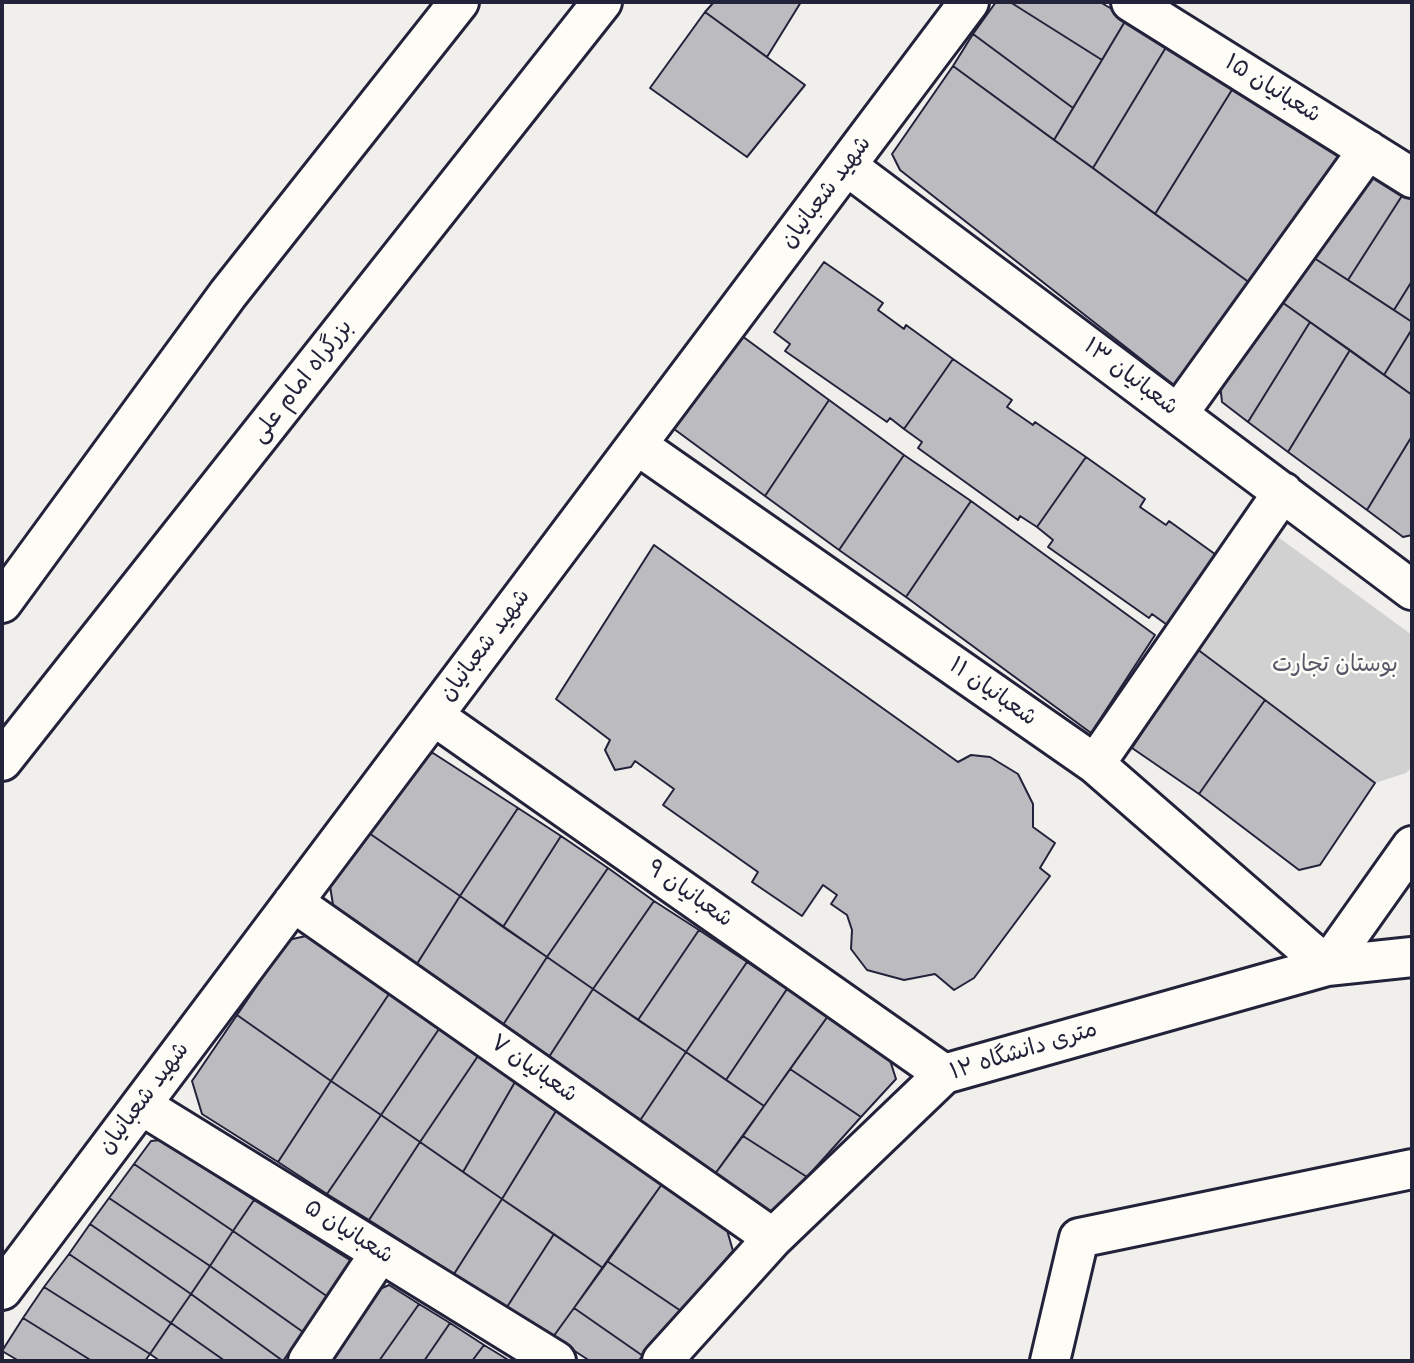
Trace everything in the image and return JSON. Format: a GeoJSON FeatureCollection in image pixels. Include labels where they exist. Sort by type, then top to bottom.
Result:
{"type":"FeatureCollection","features":[{"type":"Feature","properties":{"kind":"main road"},"geometry":{"type":"LineString","coordinates":[[2,603],[228,294],[459,2]]}},
{"type":"Feature","properties":{"kind":"main road","name":"بزرگراه امام علی"},"geometry":{"type":"LineString","coordinates":[[2,761],[602,2]]}},
{"type":"Feature","properties":{"kind":"main road","name":"شهید شعبانیان"},"geometry":{"type":"LineString","coordinates":[[2,1290],[969,2]]}},
{"type":"Feature","properties":{"kind":"main road","name":"شعبانیان ۱۵"},"geometry":{"type":"LineString","coordinates":[[1131,2],[1412,178]]}},
{"type":"Feature","properties":{"kind":"main road"},"geometry":{"type":"LineString","coordinates":[[1178,414],[1368,150]]}},
{"type":"Feature","properties":{"kind":"main road","name":"شعبانیان ۱۳"},"geometry":{"type":"LineString","coordinates":[[847,166],[1412,588]]}},
{"type":"Feature","properties":{"kind":"main road","name":"شعبانیان ۱۱"},"geometry":{"type":"LineString","coordinates":[[638,445],[1095,764],[1327,966]]}},
{"type":"Feature","properties":{"kind":"main road"},"geometry":{"type":"LineString","coordinates":[[1095,764],[1283,492]]}},
{"type":"Feature","properties":{"kind":"main road","name":"شعبانیان ۹"},"geometry":{"type":"LineString","coordinates":[[433,716],[944,1074]]}},
{"type":"Feature","properties":{"kind":"main road"},"geometry":{"type":"LineString","coordinates":[[1327,966],[1412,846]]}},
{"type":"Feature","properties":{"kind":"main road","name":"شعبانیان ۷"},"geometry":{"type":"LineString","coordinates":[[293,902],[773,1238]]}},
{"type":"Feature","properties":{"kind":"main road","name":"۱۲ متری دانشگاه"},"geometry":{"type":"LineString","coordinates":[[662,1361],[773,1238],[944,1074],[1327,966],[1412,957]]}},
{"type":"Feature","properties":{"kind":"main road","name":"شعبانیان ۵"},"geometry":{"type":"LineString","coordinates":[[141,1105],[556,1361]]}},
{"type":"Feature","properties":{"kind":"main road"},"geometry":{"type":"LineString","coordinates":[[1050,1361],[1079,1238],[1412,1169]]}},
{"type":"Feature","properties":{"kind":"main road"},"geometry":{"type":"LineString","coordinates":[[308,1361],[380,1253]]}},
{"type":"Feature","properties":{"kind":"green space","name":"بوستان تجارت"},"geometry":{"type":"Polygon","coordinates":[[[1274,534],[1412,635],[1412,767],[1406,773],[1375,783],[1197,649],[1274,534]]]}},
{"type":"Feature","properties":{"kind":"building"},"geometry":{"type":"Polygon","coordinates":[[[714,2],[801,2],[767,57],[705,12],[714,2]]]}},
{"type":"Feature","properties":{"kind":"building"},"geometry":{"type":"Polygon","coordinates":[[[996,2],[1010,2],[1102,60],[1073,108],[973,34],[996,2]]]}},
{"type":"Feature","properties":{"kind":"building"},"geometry":{"type":"Polygon","coordinates":[[[1010,2],[1100,2],[1127,18],[1102,60],[1010,2]]]}},
{"type":"Feature","properties":{"kind":"building"},"geometry":{"type":"Polygon","coordinates":[[[705,12],[805,85],[747,157],[650,88],[705,12]]]}},
{"type":"Feature","properties":{"kind":"building"},"geometry":{"type":"Polygon","coordinates":[[[1127,18],[1168,44],[1093,168],[1054,140],[1127,18]]]}},
{"type":"Feature","properties":{"kind":"building"},"geometry":{"type":"Polygon","coordinates":[[[973,34],[1073,108],[1054,140],[953,66],[973,34]]]}},
{"type":"Feature","properties":{"kind":"building"},"geometry":{"type":"Polygon","coordinates":[[[1168,44],[1235,85],[1155,214],[1093,168],[1168,44]]]}},
{"type":"Feature","properties":{"kind":"building"},"geometry":{"type":"Polygon","coordinates":[[[953,66],[1250,283],[1174,385],[900,170],[892,154],[953,66]]]}},
{"type":"Feature","properties":{"kind":"building"},"geometry":{"type":"Polygon","coordinates":[[[1235,85],[1346,154],[1250,283],[1155,214],[1235,85]]]}},
{"type":"Feature","properties":{"kind":"building"},"geometry":{"type":"Polygon","coordinates":[[[1384,173],[1407,188],[1348,280],[1311,256],[1365,179],[1384,173]]]}},
{"type":"Feature","properties":{"kind":"building"},"geometry":{"type":"Polygon","coordinates":[[[1407,188],[1412,191],[1412,281],[1394,310],[1348,280],[1407,188]]]}},
{"type":"Feature","properties":{"kind":"building"},"geometry":{"type":"Polygon","coordinates":[[[1311,256],[1412,322],[1412,329],[1384,375],[1279,300],[1311,256]]]}},
{"type":"Feature","properties":{"kind":"building"},"geometry":{"type":"Polygon","coordinates":[[[824,262],[883,303],[878,310],[904,329],[906,325],[953,359],[904,429],[890,418],[887,422],[785,351],[790,344],[774,332],[824,262]]]}},
{"type":"Feature","properties":{"kind":"building"},"geometry":{"type":"Polygon","coordinates":[[[1412,281],[1412,322],[1394,310],[1412,281]]]}},
{"type":"Feature","properties":{"kind":"building"},"geometry":{"type":"Polygon","coordinates":[[[1279,300],[1310,322],[1248,422],[1222,402],[1220,384],[1279,300]]]}},
{"type":"Feature","properties":{"kind":"building"},"geometry":{"type":"Polygon","coordinates":[[[1310,322],[1350,350],[1288,452],[1248,422],[1310,322]]]}},
{"type":"Feature","properties":{"kind":"building"},"geometry":{"type":"Polygon","coordinates":[[[1412,329],[1412,395],[1384,375],[1412,329]]]}},
{"type":"Feature","properties":{"kind":"building"},"geometry":{"type":"Polygon","coordinates":[[[742,336],[829,400],[765,496],[674,429],[742,336]]]}},
{"type":"Feature","properties":{"kind":"building"},"geometry":{"type":"Polygon","coordinates":[[[1350,350],[1412,395],[1412,436],[1367,510],[1288,452],[1350,350]]]}},
{"type":"Feature","properties":{"kind":"building"},"geometry":{"type":"Polygon","coordinates":[[[953,359],[1012,400],[1007,407],[1033,425],[1035,422],[1086,457],[1037,527],[1020,516],[1018,520],[918,448],[922,442],[904,429],[953,359]]]}},
{"type":"Feature","properties":{"kind":"building"},"geometry":{"type":"Polygon","coordinates":[[[829,400],[904,455],[839,550],[765,496],[829,400]]]}},
{"type":"Feature","properties":{"kind":"building"},"geometry":{"type":"Polygon","coordinates":[[[1412,436],[1412,535],[1403,537],[1367,510],[1412,436]]]}},
{"type":"Feature","properties":{"kind":"building"},"geometry":{"type":"Polygon","coordinates":[[[904,455],[971,501],[906,597],[839,550],[904,455]]]}},
{"type":"Feature","properties":{"kind":"building"},"geometry":{"type":"Polygon","coordinates":[[[1086,457],[1145,499],[1140,507],[1166,525],[1169,521],[1219,557],[1170,627],[1152,614],[1149,618],[1048,547],[1053,540],[1037,527],[1086,457]]]}},
{"type":"Feature","properties":{"kind":"building"},"geometry":{"type":"Polygon","coordinates":[[[971,501],[1155,635],[1091,733],[906,597],[971,501]]]}},
{"type":"Feature","properties":{"kind":"building"},"geometry":{"type":"Polygon","coordinates":[[[654,545],[958,762],[971,755],[990,757],[1018,774],[1033,804],[1033,827],[1055,843],[1040,868],[1050,876],[974,978],[954,990],[935,974],[904,980],[867,970],[851,949],[852,930],[847,915],[831,904],[837,895],[823,885],[802,916],[752,882],[758,872],[663,805],[674,789],[635,761],[631,767],[615,770],[605,750],[610,740],[556,699],[654,545]]]}},
{"type":"Feature","properties":{"kind":"building"},"geometry":{"type":"Polygon","coordinates":[[[1197,649],[1265,700],[1199,794],[1132,748],[1197,649]]]}},
{"type":"Feature","properties":{"kind":"building"},"geometry":{"type":"Polygon","coordinates":[[[1265,700],[1375,783],[1320,865],[1299,870],[1199,794],[1265,700]]]}},
{"type":"Feature","properties":{"kind":"building"},"geometry":{"type":"Polygon","coordinates":[[[433,753],[518,808],[460,896],[366,831],[416,758],[433,753]]]}},
{"type":"Feature","properties":{"kind":"building"},"geometry":{"type":"Polygon","coordinates":[[[518,808],[561,836],[503,927],[460,896],[518,808]]]}},
{"type":"Feature","properties":{"kind":"building"},"geometry":{"type":"Polygon","coordinates":[[[366,831],[460,896],[415,967],[334,911],[330,886],[366,831]]]}},
{"type":"Feature","properties":{"kind":"building"},"geometry":{"type":"Polygon","coordinates":[[[561,836],[608,868],[547,957],[503,927],[561,836]]]}},
{"type":"Feature","properties":{"kind":"building"},"geometry":{"type":"Polygon","coordinates":[[[608,868],[654,901],[593,989],[547,957],[608,868]]]}},
{"type":"Feature","properties":{"kind":"building"},"geometry":{"type":"Polygon","coordinates":[[[460,896],[547,957],[501,1028],[415,967],[460,896]]]}},
{"type":"Feature","properties":{"kind":"building"},"geometry":{"type":"Polygon","coordinates":[[[654,901],[699,930],[638,1020],[593,989],[654,901]]]}},
{"type":"Feature","properties":{"kind":"building"},"geometry":{"type":"Polygon","coordinates":[[[699,930],[747,962],[686,1052],[638,1020],[699,930]]]}},
{"type":"Feature","properties":{"kind":"building"},"geometry":{"type":"Polygon","coordinates":[[[306,936],[389,994],[331,1081],[237,1015],[288,940],[306,936]]]}},
{"type":"Feature","properties":{"kind":"building"},"geometry":{"type":"Polygon","coordinates":[[[547,957],[593,989],[547,1060],[501,1028],[547,957]]]}},
{"type":"Feature","properties":{"kind":"building"},"geometry":{"type":"Polygon","coordinates":[[[747,962],[787,989],[726,1080],[686,1052],[747,962]]]}},
{"type":"Feature","properties":{"kind":"building"},"geometry":{"type":"Polygon","coordinates":[[[593,989],[686,1052],[637,1125],[547,1060],[593,989]]]}},
{"type":"Feature","properties":{"kind":"building"},"geometry":{"type":"Polygon","coordinates":[[[787,989],[828,1016],[764,1106],[726,1080],[787,989]]]}},
{"type":"Feature","properties":{"kind":"building"},"geometry":{"type":"Polygon","coordinates":[[[389,994],[439,1029],[381,1115],[331,1081],[389,994]]]}},
{"type":"Feature","properties":{"kind":"building"},"geometry":{"type":"Polygon","coordinates":[[[237,1015],[331,1081],[278,1162],[202,1114],[192,1081],[237,1015]]]}},
{"type":"Feature","properties":{"kind":"building"},"geometry":{"type":"Polygon","coordinates":[[[828,1016],[889,1057],[896,1079],[861,1117],[790,1069],[828,1016]]]}},
{"type":"Feature","properties":{"kind":"building"},"geometry":{"type":"Polygon","coordinates":[[[439,1029],[478,1056],[420,1142],[381,1115],[439,1029]]]}},
{"type":"Feature","properties":{"kind":"building"},"geometry":{"type":"Polygon","coordinates":[[[686,1052],[764,1106],[712,1178],[637,1125],[686,1052]]]}},
{"type":"Feature","properties":{"kind":"building"},"geometry":{"type":"Polygon","coordinates":[[[478,1056],[515,1082],[463,1172],[420,1142],[478,1056]]]}},
{"type":"Feature","properties":{"kind":"building"},"geometry":{"type":"Polygon","coordinates":[[[790,1069],[861,1117],[807,1177],[743,1136],[790,1069]]]}},
{"type":"Feature","properties":{"kind":"building"},"geometry":{"type":"Polygon","coordinates":[[[331,1081],[381,1115],[327,1194],[278,1162],[331,1081]]]}},
{"type":"Feature","properties":{"kind":"building"},"geometry":{"type":"Polygon","coordinates":[[[515,1082],[556,1111],[502,1199],[463,1172],[515,1082]]]}},
{"type":"Feature","properties":{"kind":"building"},"geometry":{"type":"Polygon","coordinates":[[[556,1111],[662,1184],[603,1268],[502,1199],[556,1111]]]}},
{"type":"Feature","properties":{"kind":"building"},"geometry":{"type":"Polygon","coordinates":[[[381,1115],[420,1142],[369,1220],[327,1194],[381,1115]]]}},
{"type":"Feature","properties":{"kind":"building"},"geometry":{"type":"Polygon","coordinates":[[[743,1136],[807,1177],[777,1211],[758,1211],[712,1178],[743,1136]]]}},
{"type":"Feature","properties":{"kind":"building"},"geometry":{"type":"Polygon","coordinates":[[[160,1140],[254,1200],[233,1231],[134,1164],[151,1141],[160,1140]]]}},
{"type":"Feature","properties":{"kind":"building"},"geometry":{"type":"Polygon","coordinates":[[[420,1142],[502,1199],[454,1274],[369,1220],[420,1142]]]}},
{"type":"Feature","properties":{"kind":"building"},"geometry":{"type":"Polygon","coordinates":[[[134,1164],[233,1231],[210,1266],[109,1198],[134,1164]]]}},
{"type":"Feature","properties":{"kind":"building"},"geometry":{"type":"Polygon","coordinates":[[[662,1184],[727,1230],[733,1251],[681,1311],[607,1261],[662,1184]]]}},
{"type":"Feature","properties":{"kind":"building"},"geometry":{"type":"Polygon","coordinates":[[[109,1198],[210,1266],[191,1294],[90,1224],[109,1198]]]}},
{"type":"Feature","properties":{"kind":"building"},"geometry":{"type":"Polygon","coordinates":[[[502,1199],[554,1234],[507,1307],[454,1274],[502,1199]]]}},
{"type":"Feature","properties":{"kind":"building"},"geometry":{"type":"Polygon","coordinates":[[[254,1200],[353,1262],[328,1297],[233,1231],[254,1200]]]}},
{"type":"Feature","properties":{"kind":"building"},"geometry":{"type":"Polygon","coordinates":[[[90,1224],[191,1294],[171,1323],[69,1254],[90,1224]]]}},
{"type":"Feature","properties":{"kind":"building"},"geometry":{"type":"Polygon","coordinates":[[[233,1231],[328,1297],[303,1332],[210,1266],[233,1231]]]}},
{"type":"Feature","properties":{"kind":"building"},"geometry":{"type":"Polygon","coordinates":[[[554,1234],[603,1268],[553,1337],[507,1307],[554,1234]]]}},
{"type":"Feature","properties":{"kind":"building"},"geometry":{"type":"Polygon","coordinates":[[[69,1254],[171,1323],[150,1354],[44,1287],[69,1254]]]}},
{"type":"Feature","properties":{"kind":"building"},"geometry":{"type":"Polygon","coordinates":[[[607,1261],[681,1311],[643,1356],[574,1308],[607,1261]]]}},
{"type":"Feature","properties":{"kind":"building"},"geometry":{"type":"Polygon","coordinates":[[[210,1266],[303,1332],[283,1361],[191,1294],[210,1266]]]}},
{"type":"Feature","properties":{"kind":"building"},"geometry":{"type":"Polygon","coordinates":[[[389,1285],[419,1304],[379,1361],[326,1361],[373,1292],[389,1285]]]}},
{"type":"Feature","properties":{"kind":"building"},"geometry":{"type":"Polygon","coordinates":[[[44,1287],[150,1354],[145,1361],[92,1361],[23,1318],[44,1287]]]}},
{"type":"Feature","properties":{"kind":"building"},"geometry":{"type":"Polygon","coordinates":[[[191,1294],[283,1361],[225,1361],[171,1323],[191,1294]]]}},
{"type":"Feature","properties":{"kind":"building"},"geometry":{"type":"Polygon","coordinates":[[[419,1304],[450,1323],[424,1361],[379,1361],[419,1304]]]}},
{"type":"Feature","properties":{"kind":"building"},"geometry":{"type":"Polygon","coordinates":[[[574,1308],[643,1356],[638,1361],[590,1361],[553,1337],[574,1308]]]}},
{"type":"Feature","properties":{"kind":"building"},"geometry":{"type":"Polygon","coordinates":[[[23,1318],[92,1361],[19,1361],[2,1351],[23,1318]]]}},
{"type":"Feature","properties":{"kind":"building"},"geometry":{"type":"Polygon","coordinates":[[[171,1323],[225,1361],[160,1361],[150,1354],[171,1323]]]}},
{"type":"Feature","properties":{"kind":"building"},"geometry":{"type":"Polygon","coordinates":[[[450,1323],[484,1345],[472,1361],[424,1361],[450,1323]]]}},
{"type":"Feature","properties":{"kind":"building"},"geometry":{"type":"Polygon","coordinates":[[[484,1345],[510,1361],[472,1361],[484,1345]]]}}]}
